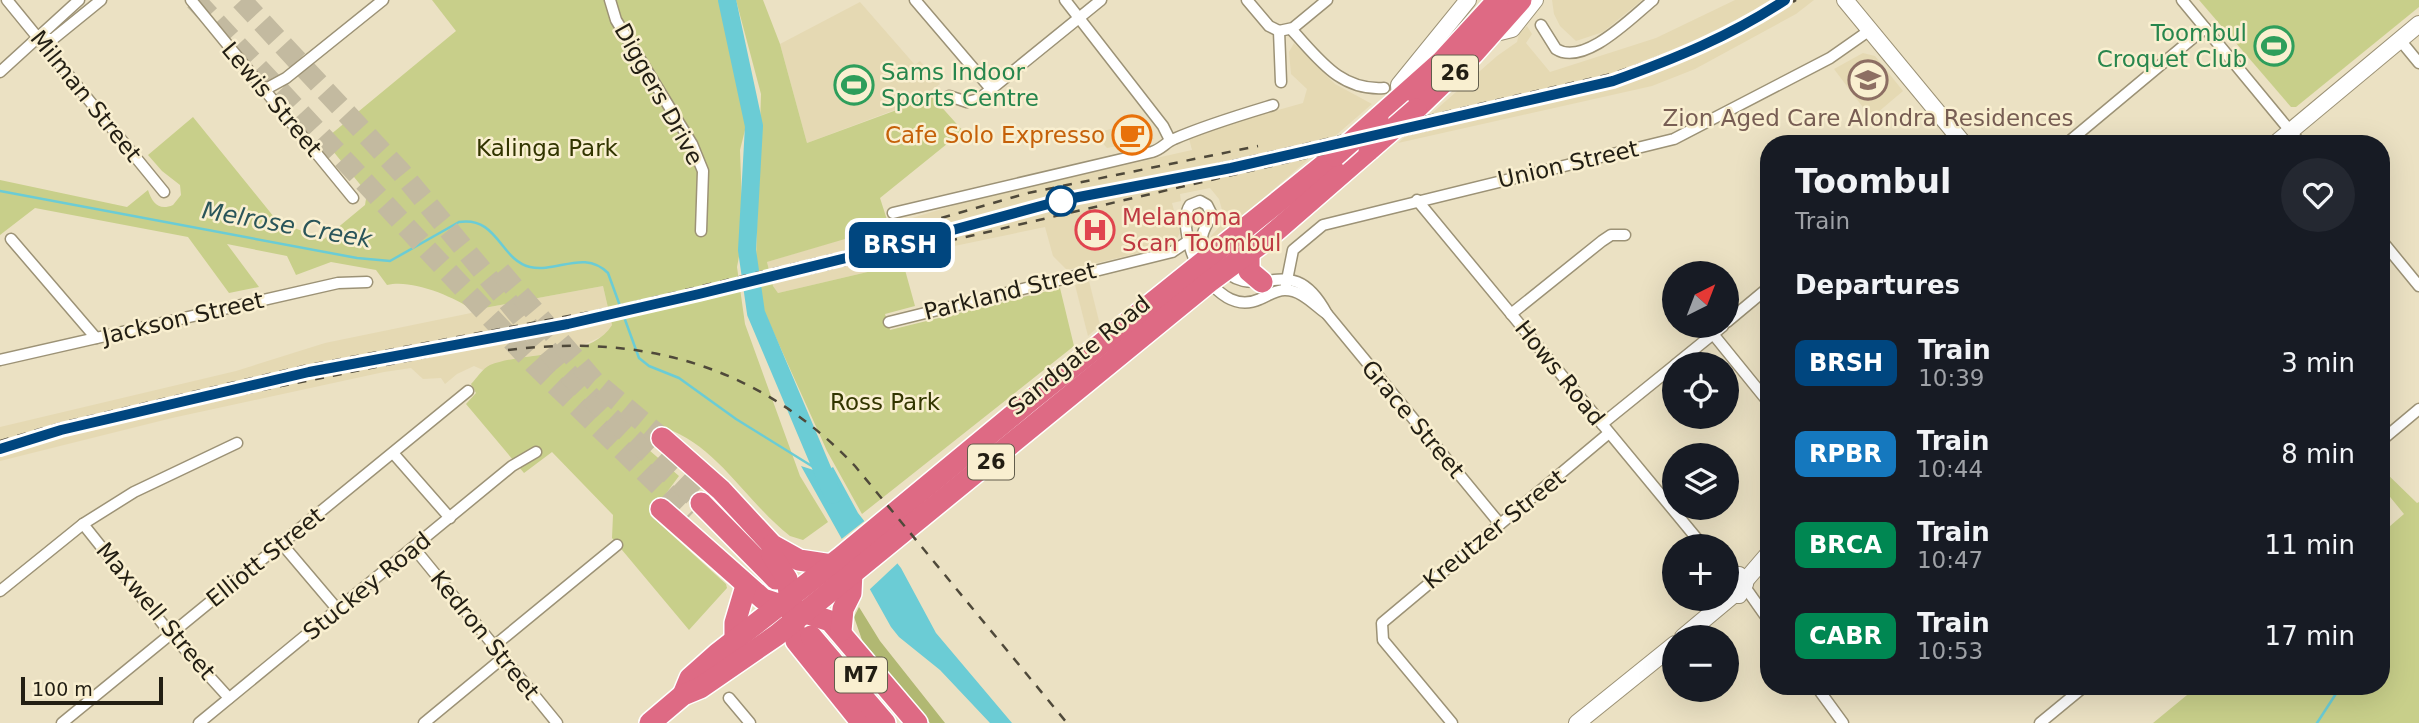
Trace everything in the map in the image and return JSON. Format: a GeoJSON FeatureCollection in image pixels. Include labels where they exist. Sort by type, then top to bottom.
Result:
{"type":"FeatureCollection","features":[{"type":"Feature","properties":{"kind":"highway","name":"Sandgate Road"},"geometry":{"type":"LineString","coordinates":[[683,695],[690,678],[735,640],[896,525],[1335,156],[1442,61],[1498,0]]}},
{"type":"Feature","properties":{"kind":"highway","name":"Sandgate Road"},"geometry":{"type":"LineString","coordinates":[[1206,266],[1249,253],[1369,150],[1400,99],[1492,34],[1521,0]]}},
{"type":"Feature","properties":{"kind":"highway"},"geometry":{"type":"LineString","coordinates":[[1249,253],[1249,271],[1262,282]]}},
{"type":"Feature","properties":{"kind":"highway"},"geometry":{"type":"LineString","coordinates":[[663,438],[721,490],[772,545],[795,558],[842,565],[851,593],[843,609],[824,632]]}},
{"type":"Feature","properties":{"kind":"highway"},"geometry":{"type":"LineString","coordinates":[[661,509],[763,599],[786,603],[826,618],[824,632]]}},
{"type":"Feature","properties":{"kind":"highway"},"geometry":{"type":"LineString","coordinates":[[696,510],[786,603]]}},
{"type":"Feature","properties":{"kind":"highway"},"geometry":{"type":"LineString","coordinates":[[772,545],[772,555],[786,574],[786,603],[799,645],[862,723]]}},
{"type":"Feature","properties":{"kind":"highway"},"geometry":{"type":"LineString","coordinates":[[735,640],[735,623],[746,586]]}},
{"type":"Feature","properties":{"kind":"highway","name":"Sandgate Road"},"geometry":{"type":"LineString","coordinates":[[650,723],[683,695],[701,688],[768,641],[786,603]]}},
{"type":"Feature","properties":{"kind":"highway"},"geometry":{"type":"LineString","coordinates":[[824,632],[916,723]]}},
{"type":"Feature","properties":{"kind":"highway","name":"M7"},"geometry":{"type":"LineString","coordinates":[[824,632],[885,723]]}},
{"type":"Feature","properties":{"kind":"highway","name":"M7"},"geometry":{"type":"LineString","coordinates":[[824,632],[901,723]]}},
{"type":"Feature","properties":{"kind":"highway"},"geometry":{"type":"LineString","coordinates":[[768,641],[804,668],[822,675]]}},
{"type":"Feature","properties":{"kind":"street","name":"Milman Street"},"geometry":{"type":"LineString","coordinates":[[7,0],[164,192]]}},
{"type":"Feature","properties":{"kind":"street"},"geometry":{"type":"LineString","coordinates":[[0,72],[39,40],[44,29],[79,0]]}},
{"type":"Feature","properties":{"kind":"street"},"geometry":{"type":"LineString","coordinates":[[39,40],[53,39],[101,0]]}},
{"type":"Feature","properties":{"kind":"street","name":"Lewis Street"},"geometry":{"type":"LineString","coordinates":[[191,0],[354,198]]}},
{"type":"Feature","properties":{"kind":"street","name":"Diggers Drive"},"geometry":{"type":"LineString","coordinates":[[610,0],[616,20],[692,144],[703,170],[701,230]]}},
{"type":"Feature","properties":{"kind":"street"},"geometry":{"type":"LineString","coordinates":[[915,0],[991,89]]}},
{"type":"Feature","properties":{"kind":"street"},"geometry":{"type":"LineString","coordinates":[[1065,0],[1163,126],[1170,141]]}},
{"type":"Feature","properties":{"kind":"street"},"geometry":{"type":"LineString","coordinates":[[949,96],[973,102],[1101,0]]}},
{"type":"Feature","properties":{"kind":"street"},"geometry":{"type":"LineString","coordinates":[[1247,0],[1269,26],[1285,30],[1345,82],[1400,99]]}},
{"type":"Feature","properties":{"kind":"street"},"geometry":{"type":"LineString","coordinates":[[1285,30],[1327,0]]}},
{"type":"Feature","properties":{"kind":"street","name":"Sandgate Road"},"geometry":{"type":"LineString","coordinates":[[1400,99],[1399,85],[1468,0]]}},
{"type":"Feature","properties":{"kind":"street","name":"Sandgate Road"},"geometry":{"type":"LineString","coordinates":[[1492,34],[1512,29],[1535,0]]}},
{"type":"Feature","properties":{"kind":"street"},"geometry":{"type":"LineString","coordinates":[[1541,25],[1556,49],[1573,53],[1604,40],[1653,0]]}},
{"type":"Feature","properties":{"kind":"street"},"geometry":{"type":"LineString","coordinates":[[1846,0],[1951,135]]}},
{"type":"Feature","properties":{"kind":"street"},"geometry":{"type":"LineString","coordinates":[[2182,0],[2293,135]]}},
{"type":"Feature","properties":{"kind":"street"},"geometry":{"type":"LineString","coordinates":[[264,90],[286,78],[379,1]]}},
{"type":"Feature","properties":{"kind":"street"},"geometry":{"type":"LineString","coordinates":[[2297,135],[2419,24]]}},
{"type":"Feature","properties":{"kind":"street"},"geometry":{"type":"LineString","coordinates":[[2077,135],[2205,28]]}},
{"type":"Feature","properties":{"kind":"street"},"geometry":{"type":"LineString","coordinates":[[1281,82],[1285,30]]}},
{"type":"Feature","properties":{"kind":"street","name":"Union Street"},"geometry":{"type":"LineString","coordinates":[[1286,284],[1293,250],[1312,231],[1337,220],[1674,139],[1830,58],[1870,30]]}},
{"type":"Feature","properties":{"kind":"street"},"geometry":{"type":"LineString","coordinates":[[2400,40],[2419,63]]}},
{"type":"Feature","properties":{"kind":"street"},"geometry":{"type":"LineString","coordinates":[[893,213],[1152,152],[1165,147],[1170,141],[1273,105]]}},
{"type":"Feature","properties":{"kind":"street","name":"Hows Road"},"geometry":{"type":"LineString","coordinates":[[1417,200],[1693,534]]}},
{"type":"Feature","properties":{"kind":"street"},"geometry":{"type":"LineString","coordinates":[[1206,266],[1202,239],[1211,213],[1208,205],[1200,201],[1190,205],[1186,211],[1190,240],[1225,297],[1243,303],[1286,284]]}},
{"type":"Feature","properties":{"kind":"street"},"geometry":{"type":"LineString","coordinates":[[1511,314],[1602,240],[1611,235],[1625,235]]}},
{"type":"Feature","properties":{"kind":"street"},"geometry":{"type":"LineString","coordinates":[[12,239],[96,338]]}},
{"type":"Feature","properties":{"kind":"street","name":"Parkland Street"},"geometry":{"type":"LineString","coordinates":[[889,322],[1172,252],[1190,240]]}},
{"type":"Feature","properties":{"kind":"street"},"geometry":{"type":"LineString","coordinates":[[2390,251],[2419,286]]}},
{"type":"Feature","properties":{"kind":"street","name":"Parkland Street"},"geometry":{"type":"LineString","coordinates":[[1172,252],[1206,266]]}},
{"type":"Feature","properties":{"kind":"street"},"geometry":{"type":"LineString","coordinates":[[1206,266],[1242,283],[1286,284]]}},
{"type":"Feature","properties":{"kind":"street","name":"Jackson Street"},"geometry":{"type":"LineString","coordinates":[[0,360],[338,283],[367,282]]}},
{"type":"Feature","properties":{"kind":"street","name":"Grace Street"},"geometry":{"type":"LineString","coordinates":[[1286,284],[1302,282],[1311,289],[1327,314],[1500,524]]}},
{"type":"Feature","properties":{"kind":"street"},"geometry":{"type":"LineString","coordinates":[[1740,311],[1760,294]]}},
{"type":"Feature","properties":{"kind":"street","name":"Kreutzer Street"},"geometry":{"type":"LineString","coordinates":[[1690,352],[1708,338]]}},
{"type":"Feature","properties":{"kind":"street"},"geometry":{"type":"LineString","coordinates":[[1716,338],[1760,392]]}},
{"type":"Feature","properties":{"kind":"street","name":"Kreutzer Street"},"geometry":{"type":"LineString","coordinates":[[1452,723],[1383,640],[1381,627],[1391,613],[1500,524],[1662,376]]}},
{"type":"Feature","properties":{"kind":"street","name":"Elliott Street"},"geometry":{"type":"LineString","coordinates":[[62,723],[468,391]]}},
{"type":"Feature","properties":{"kind":"street"},"geometry":{"type":"LineString","coordinates":[[2390,433],[2419,409]]}},
{"type":"Feature","properties":{"kind":"street"},"geometry":{"type":"LineString","coordinates":[[0,591],[83,524],[134,492],[237,443]]}},
{"type":"Feature","properties":{"kind":"street","name":"Stuckey Road"},"geometry":{"type":"LineString","coordinates":[[199,723],[512,466],[536,452]]}},
{"type":"Feature","properties":{"kind":"street"},"geometry":{"type":"LineString","coordinates":[[393,453],[450,518]]}},
{"type":"Feature","properties":{"kind":"street","name":"Maxwell Street"},"geometry":{"type":"LineString","coordinates":[[83,524],[170,633],[229,698]]}},
{"type":"Feature","properties":{"kind":"street"},"geometry":{"type":"LineString","coordinates":[[282,544],[338,610]]}},
{"type":"Feature","properties":{"kind":"street"},"geometry":{"type":"LineString","coordinates":[[494,646],[617,545]]}},
{"type":"Feature","properties":{"kind":"street","name":"Kedron Street"},"geometry":{"type":"LineString","coordinates":[[414,548],[557,723]]}},
{"type":"Feature","properties":{"kind":"street"},"geometry":{"type":"LineString","coordinates":[[1739,577],[1750,564],[1760,559]]}},
{"type":"Feature","properties":{"kind":"street"},"geometry":{"type":"LineString","coordinates":[[1739,594],[1760,611]]}},
{"type":"Feature","properties":{"kind":"street"},"geometry":{"type":"LineString","coordinates":[[1695,625],[1708,611]]}},
{"type":"Feature","properties":{"kind":"street"},"geometry":{"type":"LineString","coordinates":[[1577,723],[1662,654]]}},
{"type":"Feature","properties":{"kind":"street"},"geometry":{"type":"LineString","coordinates":[[424,723],[504,657]]}},
{"type":"Feature","properties":{"kind":"street"},"geometry":{"type":"LineString","coordinates":[[1823,695],[1843,723]]}},
{"type":"Feature","properties":{"kind":"street"},"geometry":{"type":"LineString","coordinates":[[2040,723],[2074,695]]}},
{"type":"Feature","properties":{"kind":"street"},"geometry":{"type":"LineString","coordinates":[[729,698],[750,723]]}},
{"type":"Feature","properties":{"kind":"shaded area"},"geometry":{"type":"Polygon","coordinates":[[[1552,0],[1642,0],[1603,32],[1576,41],[1560,26],[1554,14],[1552,0]]]}},
{"type":"Feature","properties":{"kind":"shaded area"},"geometry":{"type":"Polygon","coordinates":[[[1735,0],[1814,0],[1796,14],[1695,69],[1652,86],[1398,143],[1497,56],[1517,42],[1519,34],[1527,26],[1532,34],[1526,43],[1550,72],[1656,38],[1735,0]]]}},
{"type":"Feature","properties":{"kind":"shaded area"},"geometry":{"type":"Polygon","coordinates":[[[860,2],[915,65],[920,61],[940,84],[913,103],[807,143],[780,44],[860,2]]]}},
{"type":"Feature","properties":{"kind":"shaded area"},"geometry":{"type":"Polygon","coordinates":[[[1294,43],[1335,84],[1372,104],[1213,242],[1211,236],[1225,221],[1219,199],[1210,188],[1180,194],[1181,201],[1172,203],[1180,233],[1173,245],[1067,270],[1053,256],[1045,227],[916,254],[876,270],[778,293],[773,286],[767,262],[978,198],[1192,150],[1188,135],[1303,103],[1307,89],[1291,74],[1289,52],[1294,43]]]}},
{"type":"Feature","properties":{"kind":"shaded area","name":"Zion Aged Care Alondra Residences"},"geometry":{"type":"Polygon","coordinates":[[[1863,53],[1875,56],[1903,91],[1871,118],[1834,69],[1863,53]]]}},
{"type":"Feature","properties":{"kind":"shaded area"},"geometry":{"type":"Polygon","coordinates":[[[1141,122],[1154,139],[1107,148],[1094,133],[1141,122]]]}},
{"type":"Feature","properties":{"kind":"shaded area"},"geometry":{"type":"Polygon","coordinates":[[[1089,281],[1100,325],[1088,336],[1075,285],[1089,281]]]}},
{"type":"Feature","properties":{"kind":"shaded area"},"geometry":{"type":"Polygon","coordinates":[[[603,286],[612,325],[607,334],[570,351],[516,358],[483,370],[474,366],[457,374],[445,384],[441,378],[423,379],[411,368],[384,372],[172,418],[0,461],[0,427],[236,371],[325,343],[471,313],[473,310],[603,286]]]}},
{"type":"Feature","properties":{"kind":"green space","name":"Kalinga Park"},"geometry":{"type":"Polygon","coordinates":[[[432,0],[719,0],[748,118],[740,150],[743,235],[737,267],[745,324],[800,476],[828,522],[803,540],[790,536],[774,523],[717,461],[684,436],[665,428],[649,450],[679,476],[650,515],[726,584],[727,588],[689,630],[612,538],[613,515],[552,452],[524,473],[466,404],[476,393],[471,384],[490,365],[573,349],[602,336],[612,325],[603,286],[473,310],[432,290],[408,284],[387,285],[376,270],[331,262],[296,275],[287,256],[227,244],[259,287],[229,293],[188,237],[35,208],[0,235],[0,180],[127,207],[148,190],[157,205],[173,205],[181,195],[180,185],[148,155],[193,117],[278,222],[324,239],[365,205],[367,193],[324,140],[456,31],[432,0]]]}},
{"type":"Feature","properties":{"kind":"green space","name":"Ross Park"},"geometry":{"type":"Polygon","coordinates":[[[736,0],[763,0],[780,44],[807,143],[913,104],[929,93],[963,131],[880,198],[889,226],[767,262],[773,286],[778,293],[876,270],[902,259],[915,306],[885,314],[890,330],[1060,288],[1074,346],[862,514],[827,451],[763,309],[756,260],[761,94],[736,0]]]}},
{"type":"Feature","properties":{"kind":"green space"},"geometry":{"type":"Polygon","coordinates":[[[2199,0],[2419,0],[2419,7],[2296,107],[2291,107],[2199,0]]]}},
{"type":"Feature","properties":{"kind":"green space"},"geometry":{"type":"Polygon","coordinates":[[[2390,477],[2419,502],[2419,723],[2153,723],[2187,695],[2390,695],[2390,526],[2404,514],[2390,497],[2390,477]]]}},
{"type":"Feature","properties":{"kind":"green space"},"geometry":{"type":"Polygon","coordinates":[[[859,607],[880,641],[945,723],[930,723],[862,640],[854,617],[859,607]]]}},
{"type":"Feature","properties":{"kind":"water"},"geometry":{"type":"Polygon","coordinates":[[[801,466],[823,473],[833,467],[858,513],[901,568],[936,633],[1012,723],[990,723],[940,670],[899,637],[801,466]]]}},
{"type":"Feature","properties":{"kind":"pier"},"geometry":{"type":"Polygon","coordinates":[[[867,519],[900,561],[868,591],[839,541],[867,519]]]}},
{"type":"Feature","properties":{"kind":"waterway"},"geometry":{"type":"LineString","coordinates":[[727,0],[754,126],[747,250],[756,313],[833,495]]}},
{"type":"Feature","properties":{"kind":"waterway","name":"Melrose Creek"},"geometry":{"type":"LineString","coordinates":[[0,191],[357,258],[390,261],[459,222],[472,222],[491,232],[512,256],[530,267],[580,262],[599,266],[608,273],[639,358],[649,366],[679,378],[736,419],[823,473]]}},
{"type":"Feature","properties":{"kind":"waterway"},"geometry":{"type":"LineString","coordinates":[[2317,723],[2335,695]]}},
{"type":"Feature","properties":{"kind":"tunnel"},"geometry":{"type":"LineString","coordinates":[[195,0],[534,364],[690,516]]}},
{"type":"Feature","properties":{"kind":"tunnel"},"geometry":{"type":"LineString","coordinates":[[241,0],[401,172],[561,366],[701,503]]}},
{"type":"Feature","properties":{"kind":"tunnel"},"geometry":{"type":"LineString","coordinates":[[500,271],[594,381],[662,438]]}},
{"type":"Feature","properties":{"kind":"railway"},"geometry":{"type":"LineString","coordinates":[[1197,169],[1611,74],[1695,42],[1774,0]]}},
{"type":"Feature","properties":{"kind":"railway"},"geometry":{"type":"LineString","coordinates":[[0,454],[61,436],[237,395],[609,320],[1615,86],[1708,49],[1796,0]]}},
{"type":"Feature","properties":{"kind":"railway"},"geometry":{"type":"LineString","coordinates":[[924,223],[1028,193],[1258,146]]}},
{"type":"Feature","properties":{"kind":"railway"},"geometry":{"type":"LineString","coordinates":[[941,233],[1063,200],[1207,172]]}},
{"type":"Feature","properties":{"kind":"railway"},"geometry":{"type":"LineString","coordinates":[[0,441],[61,423],[304,366],[606,309],[948,227]]}},
{"type":"Feature","properties":{"kind":"railway"},"geometry":{"type":"LineString","coordinates":[[508,350],[558,346],[606,347],[652,353],[696,364],[739,381],[780,403],[818,432],[855,466],[1067,723]]}},
{"type":"Feature","properties":{"kind":"train","name":"BRSH"},"geometry":{"type":"LineString","coordinates":[[0,449],[61,430],[309,372],[568,324],[879,250],[1063,200],[1231,168],[1613,81],[1675,59],[1719,39],[1785,0]]}},
{"type":"Feature","properties":{"kind":"place","name":"Toombul Croquet Club"},"geometry":{"type":"Point","coordinates":[2274,46]}},
{"type":"Feature","properties":{"kind":"place","name":"Zion Aged Care Alondra Residences"},"geometry":{"type":"Point","coordinates":[1868,80]}},
{"type":"Feature","properties":{"kind":"place","name":"Sams Indoor Sports Centre"},"geometry":{"type":"Point","coordinates":[854,85]}},
{"type":"Feature","properties":{"kind":"place","name":"Cafe Solo Expresso"},"geometry":{"type":"Point","coordinates":[1132,135]}},
{"type":"Feature","properties":{"kind":"place","name":"Melanoma Scan Toombul"},"geometry":{"type":"Point","coordinates":[1095,230]}}]}
